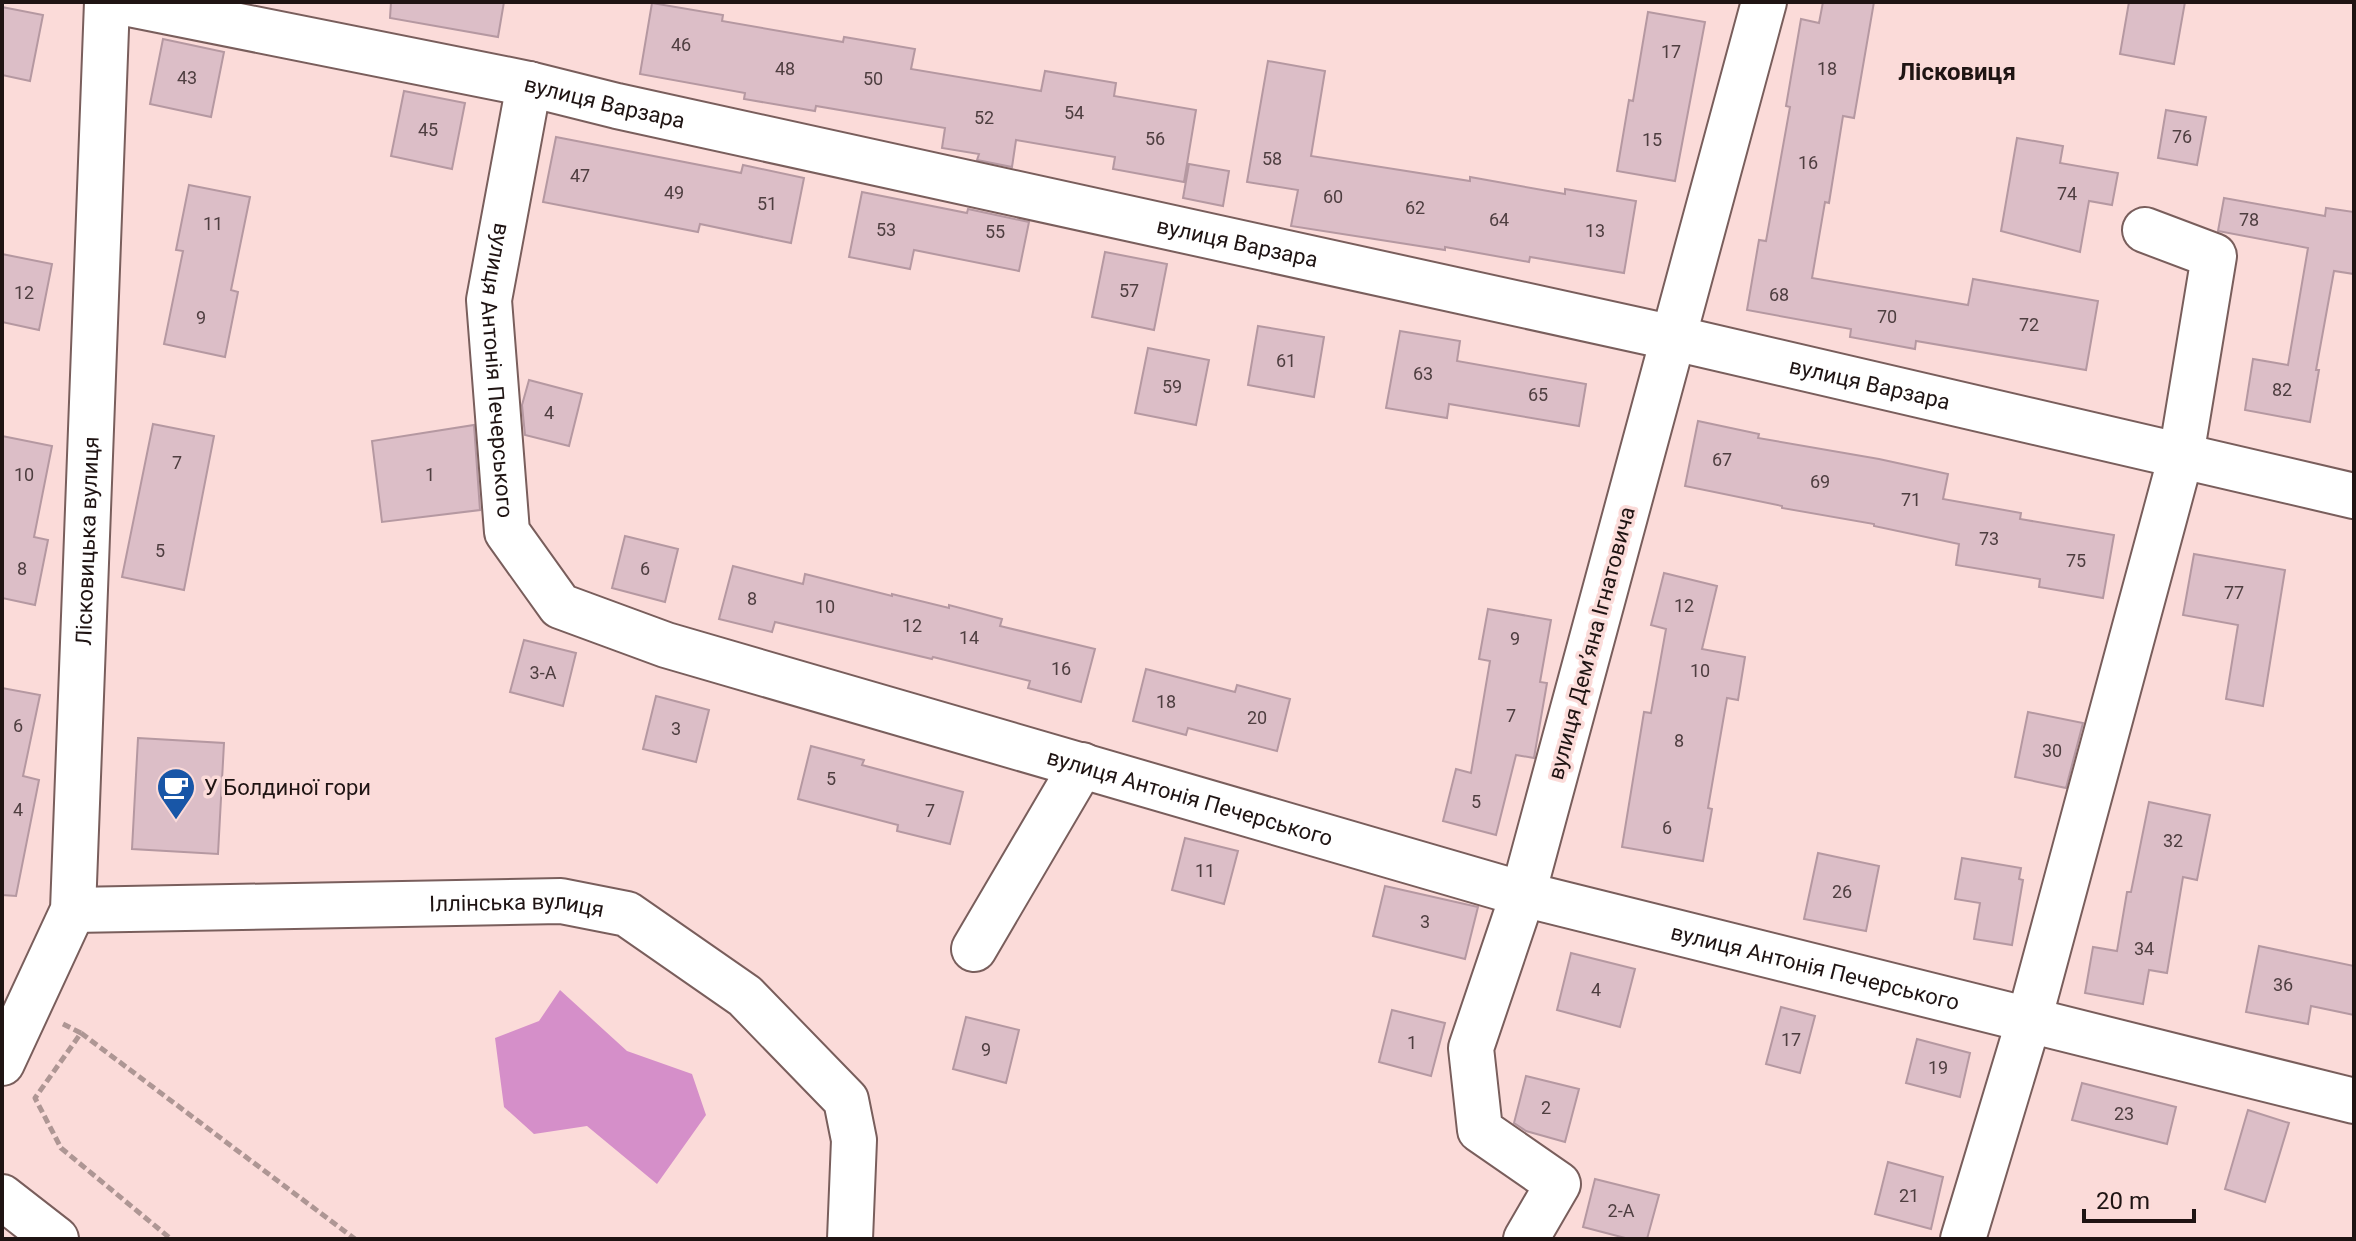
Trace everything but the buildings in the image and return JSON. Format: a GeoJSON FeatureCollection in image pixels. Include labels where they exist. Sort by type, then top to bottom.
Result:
{"type":"FeatureCollection","features":[{"type":"Feature","properties":{"kind":"street","name":"Лісковицька вулиця"},"geometry":{"type":"LineString","coordinates":[[2,1063],[73,910],[107,2]]}},
{"type":"Feature","properties":{"kind":"street","name":"вулиця Варзара"},"geometry":{"type":"LineString","coordinates":[[119,2],[529,84],[617,106],[1674,338],[2354,496]]}},
{"type":"Feature","properties":{"kind":"street","name":"вулиця Демʼяна Ігнатовича"},"geometry":{"type":"LineString","coordinates":[[1526,1239],[1558,1184],[1480,1130],[1471,1048],[1523,894],[1764,2]]}},
{"type":"Feature","properties":{"kind":"street","name":"вулиця Антонія Печерського"},"geometry":{"type":"LineString","coordinates":[[529,84],[489,300],[507,532],[560,606],[666,645],[1523,894],[2354,1101]]}},
{"type":"Feature","properties":{"kind":"street"},"geometry":{"type":"LineString","coordinates":[[1963,1239],[2029,1020],[2181,456],[2214,256],[2145,230]]}},
{"type":"Feature","properties":{"kind":"street"},"geometry":{"type":"LineString","coordinates":[[974,949],[1082,765]]}},
{"type":"Feature","properties":{"kind":"street","name":"Іллінська вулиця"},"geometry":{"type":"LineString","coordinates":[[73,910],[561,901],[627,914],[745,996],[846,1100],[854,1140],[850,1239]]}},
{"type":"Feature","properties":{"kind":"street"},"geometry":{"type":"LineString","coordinates":[[2,1197],[56,1239]]}},
{"type":"Feature","properties":{"kind":"path"},"geometry":{"type":"LineString","coordinates":[[59,1022],[81,1033],[355,1239]]}},
{"type":"Feature","properties":{"kind":"path"},"geometry":{"type":"LineString","coordinates":[[81,1033],[35,1098],[61,1148],[171,1239]]}},
{"type":"Feature","properties":{"kind":"shaded area"},"geometry":{"type":"Polygon","coordinates":[[[560,990],[627,1051],[692,1074],[706,1115],[657,1184],[587,1126],[534,1134],[504,1107],[495,1038],[539,1021],[560,990]]]}},
{"type":"Feature","properties":{"kind":"place","name":"У Болдиної гори"},"geometry":{"type":"Point","coordinates":[176,821]}},
{"type":"Feature","properties":{"kind":"district","name":"Лісковиця"},"geometry":{"type":"Point","coordinates":[1957,72]}}]}
